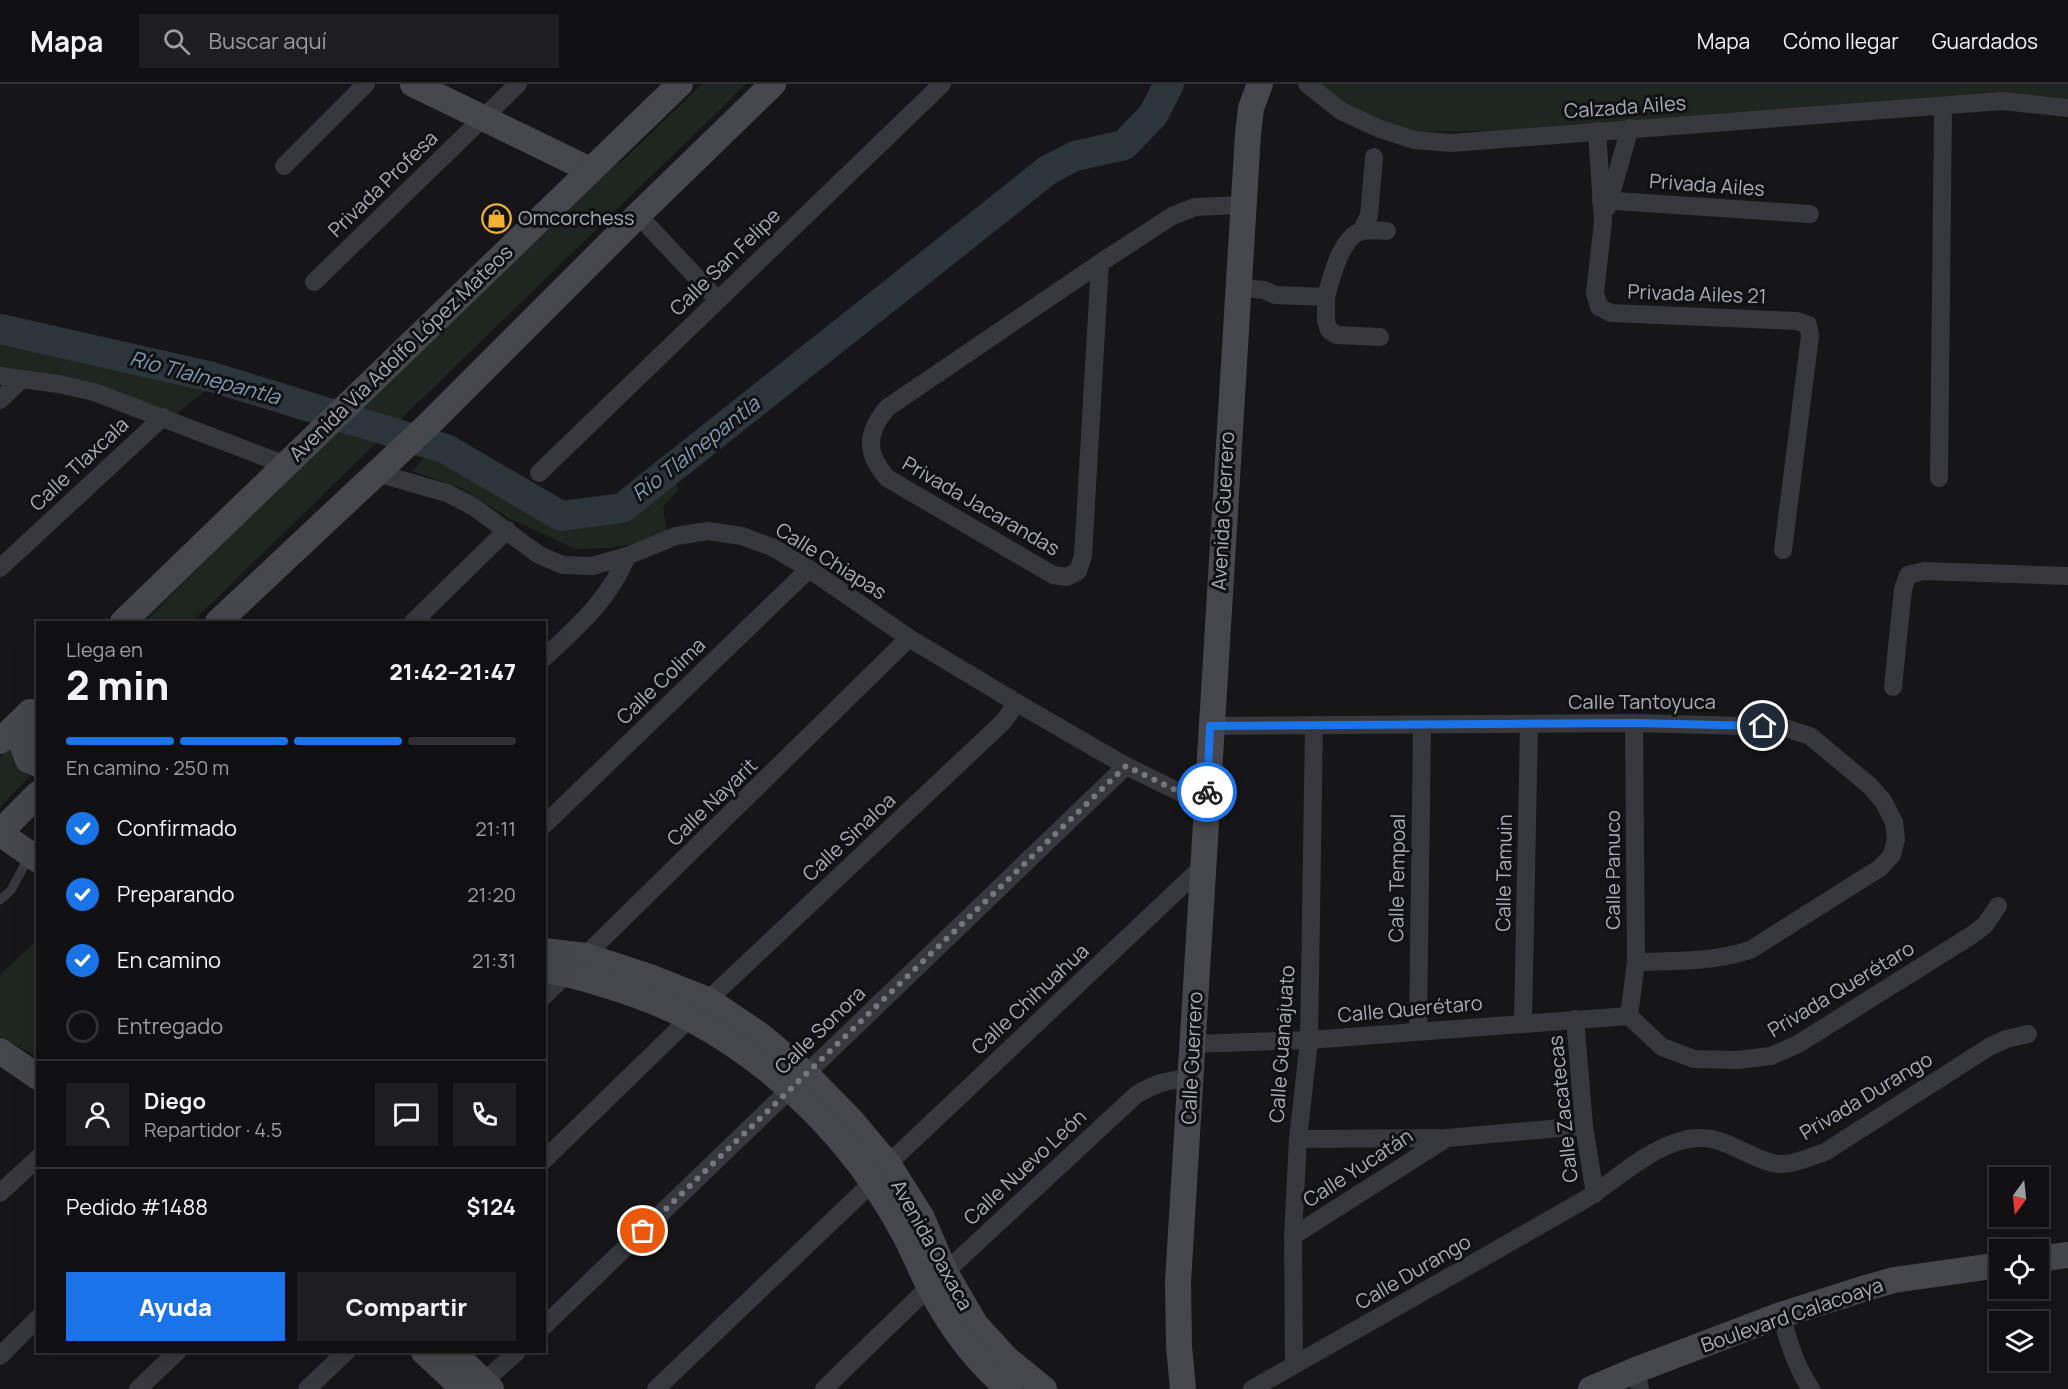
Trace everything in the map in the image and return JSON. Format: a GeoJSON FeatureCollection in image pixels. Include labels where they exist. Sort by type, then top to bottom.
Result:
{"type":"FeatureCollection","features":[{"type":"Feature","properties":{"kind":"street"},"geometry":{"type":"LineString","coordinates":[[284,166],[366,84]]}},
{"type":"Feature","properties":{"kind":"street"},"geometry":{"type":"LineString","coordinates":[[413,84],[590,170]]}},
{"type":"Feature","properties":{"kind":"street","name":"Privada Profesa"},"geometry":{"type":"LineString","coordinates":[[314,282],[518,84]]}},
{"type":"Feature","properties":{"kind":"street","name":"Avenida Via Adolfo López Mateos"},"geometry":{"type":"LineString","coordinates":[[124,621],[680,84]]}},
{"type":"Feature","properties":{"kind":"street"},"geometry":{"type":"LineString","coordinates":[[219,621],[429,424],[773,84]]}},
{"type":"Feature","properties":{"kind":"street","name":"Calle San Felipe"},"geometry":{"type":"LineString","coordinates":[[539,473],[942,84]]}},
{"type":"Feature","properties":{"kind":"street","name":"Avenida Guerrero"},"geometry":{"type":"LineString","coordinates":[[1210,726],[1242,205],[1251,108],[1260,84]]}},
{"type":"Feature","properties":{"kind":"street","name":"Calzada Ailes"},"geometry":{"type":"LineString","coordinates":[[1307,84],[1341,111],[1380,129],[1414,140],[1451,143],[2002,101],[2068,108]]}},
{"type":"Feature","properties":{"kind":"street"},"geometry":{"type":"LineString","coordinates":[[1939,478],[1943,106]]}},
{"type":"Feature","properties":{"kind":"street","name":"Privada Ailes 21"},"geometry":{"type":"LineString","coordinates":[[1605,200],[1630,128]]}},
{"type":"Feature","properties":{"kind":"street","name":"Privada Ailes 21"},"geometry":{"type":"LineString","coordinates":[[1596,131],[1605,200],[1596,293],[1599,307],[1611,313],[1797,321],[1808,325],[1810,336],[1783,550]]}},
{"type":"Feature","properties":{"kind":"street"},"geometry":{"type":"LineString","coordinates":[[1374,157],[1369,216],[1361,231],[1348,241],[1338,258],[1326,297],[1326,321],[1329,330],[1337,335],[1380,337]]}},
{"type":"Feature","properties":{"kind":"street","name":"Privada Ailes"},"geometry":{"type":"LineString","coordinates":[[1605,200],[1810,214]]}},
{"type":"Feature","properties":{"kind":"street","name":"Privada Jacarandas"},"geometry":{"type":"LineString","coordinates":[[1100,263],[1083,556],[1078,571],[1067,577],[1053,575],[886,478],[877,467],[871,453],[871,437],[876,421],[887,408],[1100,263],[1172,216],[1195,207],[1242,205]]}},
{"type":"Feature","properties":{"kind":"street"},"geometry":{"type":"LineString","coordinates":[[638,215],[718,300]]}},
{"type":"Feature","properties":{"kind":"street"},"geometry":{"type":"LineString","coordinates":[[1361,231],[1387,231]]}},
{"type":"Feature","properties":{"kind":"street"},"geometry":{"type":"LineString","coordinates":[[1237,291],[1263,290],[1275,295],[1326,297]]}},
{"type":"Feature","properties":{"kind":"street"},"geometry":{"type":"LineString","coordinates":[[0,376],[94,392],[286,465]]}},
{"type":"Feature","properties":{"kind":"street"},"geometry":{"type":"LineString","coordinates":[[0,400],[22,379]]}},
{"type":"Feature","properties":{"kind":"street","name":"Calle Tlaxcala"},"geometry":{"type":"LineString","coordinates":[[0,568],[163,417]]}},
{"type":"Feature","properties":{"kind":"street","name":"Calle Chiapas"},"geometry":{"type":"LineString","coordinates":[[377,473],[447,493],[474,507],[538,555],[563,565],[592,566],[627,556],[676,536],[708,531],[742,536],[774,548],[809,569],[909,638],[1017,703],[1126,766],[1206,805]]}},
{"type":"Feature","properties":{"kind":"street"},"geometry":{"type":"LineString","coordinates":[[413,621],[507,530]]}},
{"type":"Feature","properties":{"kind":"street"},"geometry":{"type":"LineString","coordinates":[[546,656],[596,608],[609,592],[619,577],[627,556]]}},
{"type":"Feature","properties":{"kind":"street","name":"Calle Colima"},"geometry":{"type":"LineString","coordinates":[[546,823],[809,569]]}},
{"type":"Feature","properties":{"kind":"street"},"geometry":{"type":"LineString","coordinates":[[1893,687],[1903,589],[1908,575],[1924,571],[2068,576]]}},
{"type":"Feature","properties":{"kind":"street","name":"Calle Nayarit"},"geometry":{"type":"LineString","coordinates":[[546,993],[566,966],[909,638]]}},
{"type":"Feature","properties":{"kind":"street","name":"Calle Sinaloa"},"geometry":{"type":"LineString","coordinates":[[546,1158],[699,1009],[1003,722],[1017,703]]}},
{"type":"Feature","properties":{"kind":"street"},"geometry":{"type":"LineString","coordinates":[[0,741],[33,709]]}},
{"type":"Feature","properties":{"kind":"street"},"geometry":{"type":"LineString","coordinates":[[33,709],[22,744],[28,760],[36,763]]}},
{"type":"Feature","properties":{"kind":"street","name":"Calle Tantoyuca"},"geometry":{"type":"LineString","coordinates":[[1210,726],[1634,723],[1782,727],[1810,736],[1870,786],[1883,801],[1894,822],[1896,839],[1892,855],[1881,868],[1750,950],[1712,959],[1636,962]]}},
{"type":"Feature","properties":{"kind":"street","name":"Calle Panuco"},"geometry":{"type":"LineString","coordinates":[[1629,1016],[1636,962],[1634,723]]}},
{"type":"Feature","properties":{"kind":"street","name":"Calle Tempoal"},"geometry":{"type":"LineString","coordinates":[[1418,1031],[1422,725]]}},
{"type":"Feature","properties":{"kind":"street","name":"Calle Tamuin"},"geometry":{"type":"LineString","coordinates":[[1523,1022],[1529,725]]}},
{"type":"Feature","properties":{"kind":"street","name":"Calle Guerrero"},"geometry":{"type":"LineString","coordinates":[[1183,1389],[1179,1347],[1178,1282],[1210,726]]}},
{"type":"Feature","properties":{"kind":"street","name":"Calle Guanajuato"},"geometry":{"type":"LineString","coordinates":[[1294,1365],[1293,1236],[1298,1139],[1309,1040],[1314,726]]}},
{"type":"Feature","properties":{"kind":"street","name":"Calle Sonora"},"geometry":{"type":"LineString","coordinates":[[546,1324],[1126,766]]}},
{"type":"Feature","properties":{"kind":"street"},"geometry":{"type":"LineString","coordinates":[[34,857],[0,832],[36,796]]}},
{"type":"Feature","properties":{"kind":"street","name":"Calle Chihuahua"},"geometry":{"type":"LineString","coordinates":[[656,1389],[1202,867]]}},
{"type":"Feature","properties":{"kind":"street","name":"Privada Querétaro"},"geometry":{"type":"LineString","coordinates":[[1629,1016],[1662,1047],[1694,1059],[1737,1060],[1772,1056],[1798,1044],[1972,936],[1985,925],[1998,906]]}},
{"type":"Feature","properties":{"kind":"street","name":"Avenida Oaxaca"},"geometry":{"type":"LineString","coordinates":[[546,952],[566,966],[650,977],[699,1009],[760,1035],[799,1082],[852,1121],[880,1173],[922,1218],[937,1279],[960,1339],[994,1377],[1009,1389]]}},
{"type":"Feature","properties":{"kind":"street","name":"Calle Querétaro"},"geometry":{"type":"LineString","coordinates":[[1193,1044],[1309,1040],[1523,1022],[1629,1016]]}},
{"type":"Feature","properties":{"kind":"street","name":"Calle Zacatecas"},"geometry":{"type":"LineString","coordinates":[[1575,1019],[1584,1126],[1595,1194]]}},
{"type":"Feature","properties":{"kind":"street","name":"Privada Durango"},"geometry":{"type":"LineString","coordinates":[[1595,1194],[1658,1149],[1680,1141],[1704,1138],[1728,1142],[1774,1163],[1798,1162],[1825,1152],[1989,1047],[2006,1039],[2028,1034]]}},
{"type":"Feature","properties":{"kind":"street"},"geometry":{"type":"LineString","coordinates":[[0,1051],[36,1076]]}},
{"type":"Feature","properties":{"kind":"street","name":"Calle Nuevo León"},"geometry":{"type":"LineString","coordinates":[[824,1389],[937,1279],[1136,1095],[1152,1085],[1170,1079],[1191,1078]]}},
{"type":"Feature","properties":{"kind":"street","name":"Calle Yucatán"},"geometry":{"type":"LineString","coordinates":[[1298,1139],[1447,1138],[1584,1126]]}},
{"type":"Feature","properties":{"kind":"street","name":"Calle Yucatán"},"geometry":{"type":"LineString","coordinates":[[1293,1236],[1447,1138]]}},
{"type":"Feature","properties":{"kind":"street"},"geometry":{"type":"LineString","coordinates":[[0,1193],[36,1160]]}},
{"type":"Feature","properties":{"kind":"street","name":"Calle Durango"},"geometry":{"type":"LineString","coordinates":[[1252,1389],[1595,1194]]}},
{"type":"Feature","properties":{"kind":"street"},"geometry":{"type":"LineString","coordinates":[[2049,1258],[2068,1255]]}},
{"type":"Feature","properties":{"kind":"street","name":"Boulevard Calacoaya"},"geometry":{"type":"LineString","coordinates":[[1591,1389],[1638,1379],[1781,1315],[1894,1280],[1989,1267]]}},
{"type":"Feature","properties":{"kind":"street","name":"Avenida Oaxaca"},"geometry":{"type":"LineString","coordinates":[[937,1279],[1007,1359],[1044,1389]]}},
{"type":"Feature","properties":{"kind":"street"},"geometry":{"type":"LineString","coordinates":[[1781,1315],[1792,1355],[1801,1375],[1811,1389]]}},
{"type":"Feature","properties":{"kind":"street"},"geometry":{"type":"LineString","coordinates":[[0,1356],[36,1320]]}},
{"type":"Feature","properties":{"kind":"street"},"geometry":{"type":"LineString","coordinates":[[138,1389],[176,1353]]}},
{"type":"Feature","properties":{"kind":"street"},"geometry":{"type":"LineString","coordinates":[[307,1389],[345,1353]]}},
{"type":"Feature","properties":{"kind":"street"},"geometry":{"type":"LineString","coordinates":[[426,1353],[479,1386]]}},
{"type":"Feature","properties":{"kind":"street"},"geometry":{"type":"LineString","coordinates":[[454,1353],[479,1386]]}},
{"type":"Feature","properties":{"kind":"street"},"geometry":{"type":"LineString","coordinates":[[479,1386],[516,1353]]}},
{"type":"Feature","properties":{"kind":"lane"},"geometry":{"type":"LineString","coordinates":[[0,900],[11,890],[34,857]]}},
{"type":"Feature","properties":{"kind":"shaded area"},"geometry":{"type":"Polygon","coordinates":[[[702,84],[746,84],[193,621],[145,621],[594,174],[622,161],[702,84]]]}},
{"type":"Feature","properties":{"kind":"shaded area"},"geometry":{"type":"Polygon","coordinates":[[[1315,84],[2068,84],[2068,100],[1609,129],[1419,132],[1381,124],[1343,107],[1315,84]]]}},
{"type":"Feature","properties":{"kind":"shaded area"},"geometry":{"type":"Polygon","coordinates":[[[0,337],[210,387],[175,415],[0,371],[0,337]]]}},
{"type":"Feature","properties":{"kind":"shaded area"},"geometry":{"type":"Polygon","coordinates":[[[427,454],[438,456],[565,526],[616,519],[675,483],[679,490],[663,506],[667,531],[652,541],[608,548],[576,549],[510,519],[463,489],[412,471],[427,454]]]}},
{"type":"Feature","properties":{"kind":"shaded area"},"geometry":{"type":"Polygon","coordinates":[[[10,748],[18,768],[30,776],[0,807],[0,758],[10,748]]]}},
{"type":"Feature","properties":{"kind":"shaded area"},"geometry":{"type":"Polygon","coordinates":[[[36,941],[36,1056],[0,1036],[0,975],[36,941]]]}},
{"type":"Feature","properties":{"kind":"waterway","name":"Río Tlalnepantla"},"geometry":{"type":"LineString","coordinates":[[0,329],[212,377],[446,449],[561,516],[622,508],[1048,170],[1075,156],[1124,145],[1153,115],[1169,84]]}},
{"type":"Feature","properties":{"kind":"way so far"},"geometry":{"type":"LineString","coordinates":[[643,1231],[1126,766],[1206,805],[1207,792]]}},
{"type":"Feature","properties":{"kind":"place","name":"Omcorchess"},"geometry":{"type":"Point","coordinates":[497,218]}},
{"type":"Feature","properties":{"kind":"route"},"geometry":{"type":"LineString","coordinates":[[1207,792],[1210,726],[1634,723],[1763,726]]}}]}
